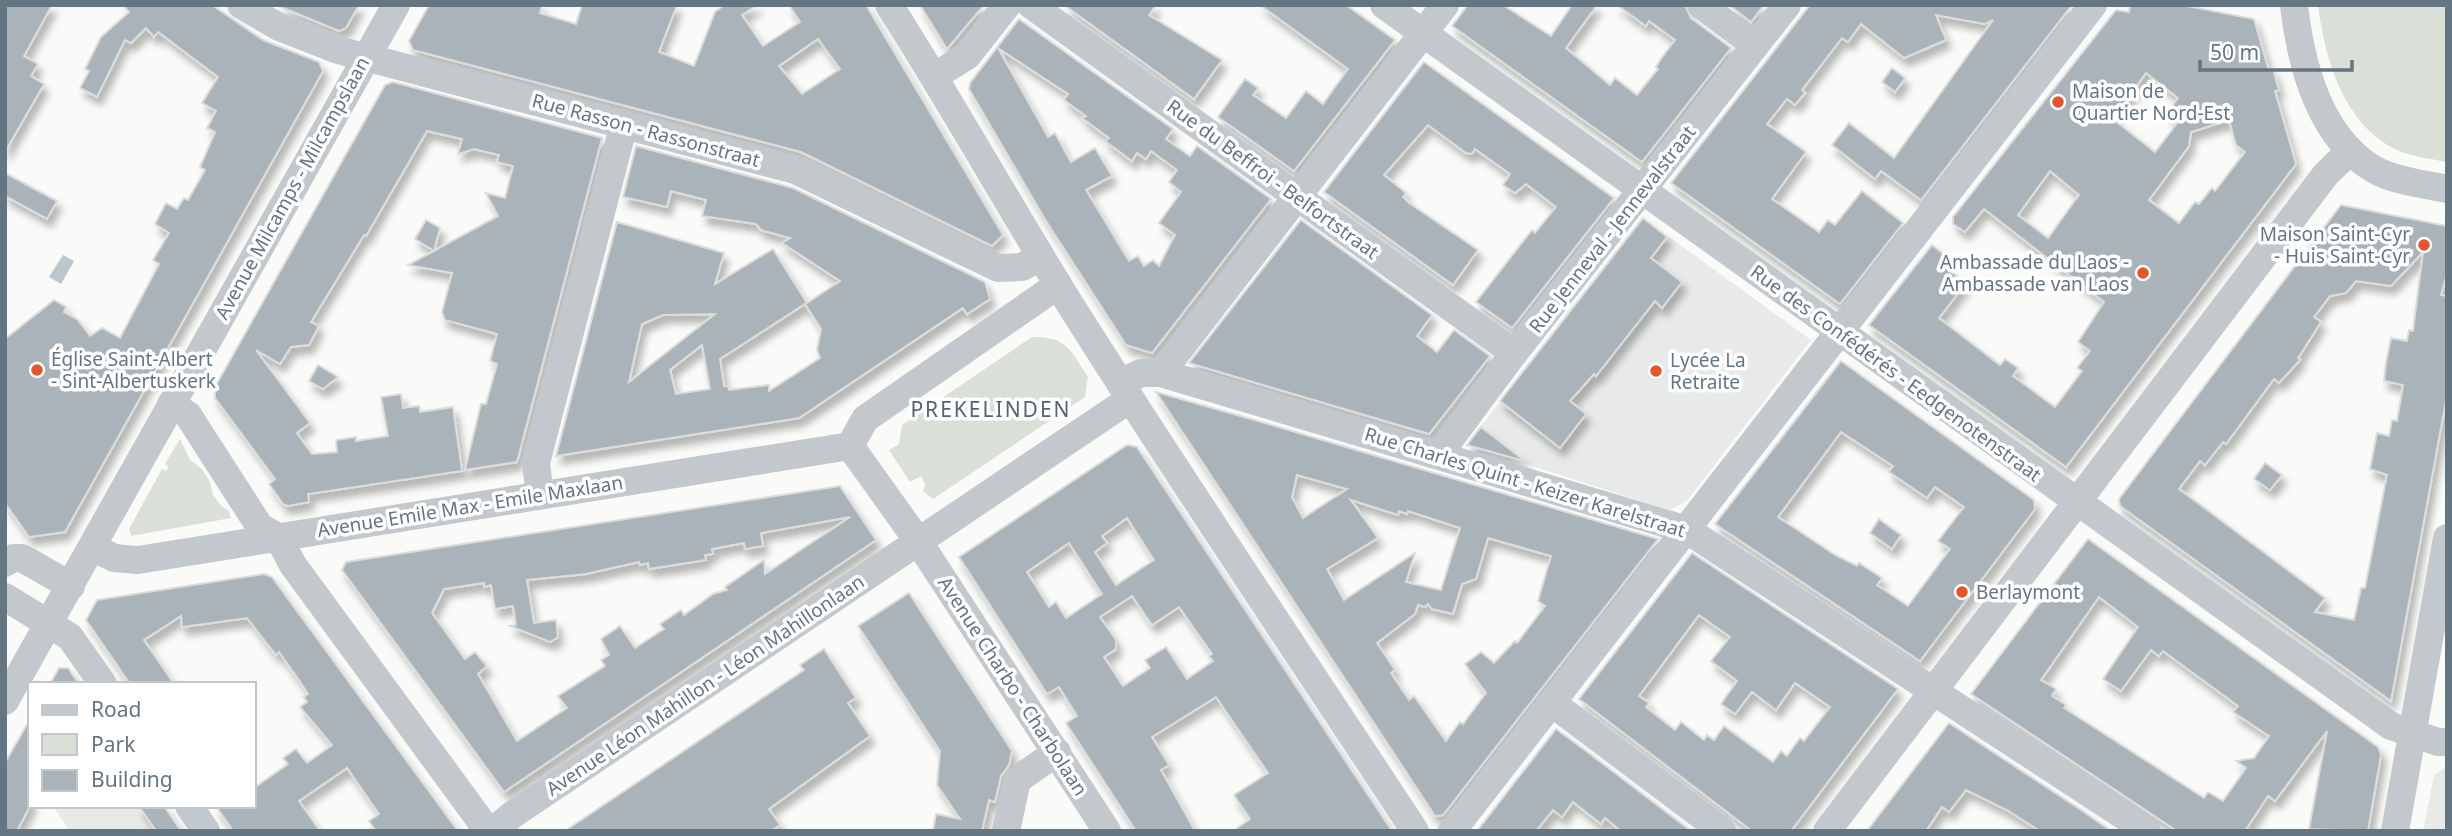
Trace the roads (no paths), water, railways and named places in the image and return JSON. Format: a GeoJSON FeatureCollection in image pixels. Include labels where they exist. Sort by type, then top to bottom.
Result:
{"type":"FeatureCollection","features":[{"type":"Feature","properties":{"kind":"street","name":"Rue Rasson - Rassonstraat"},"geometry":{"type":"LineString","coordinates":[[241,5],[279,27],[366,57],[795,170],[998,268],[1022,267],[1040,257]]}},
{"type":"Feature","properties":{"kind":"street","name":"Avenue Milcamps - Milcampslaan"},"geometry":{"type":"LineString","coordinates":[[5,701],[396,5]]}},
{"type":"Feature","properties":{"kind":"street"},"geometry":{"type":"LineString","coordinates":[[889,5],[935,76],[1040,257],[1125,391],[1415,831]]}},
{"type":"Feature","properties":{"kind":"street"},"geometry":{"type":"LineString","coordinates":[[935,76],[967,56],[1007,5]]}},
{"type":"Feature","properties":{"kind":"street","name":"Rue du Beffroi - Belfortstraat"},"geometry":{"type":"LineString","coordinates":[[1031,5],[1514,353]]}},
{"type":"Feature","properties":{"kind":"street","name":"Rue des Confédérés - Eedgenotenstraat"},"geometry":{"type":"LineString","coordinates":[[1384,5],[2391,726],[2447,742]]}},
{"type":"Feature","properties":{"kind":"street"},"geometry":{"type":"LineString","coordinates":[[1161,373],[1445,5]]}},
{"type":"Feature","properties":{"kind":"street"},"geometry":{"type":"LineString","coordinates":[[1700,5],[1755,45]]}},
{"type":"Feature","properties":{"kind":"street","name":"Rue Jenneval - Jennevalstraat"},"geometry":{"type":"LineString","coordinates":[[1444,456],[1448,442],[1514,353],[1787,5]]}},
{"type":"Feature","properties":{"kind":"street"},"geometry":{"type":"LineString","coordinates":[[1452,831],[2093,5]]}},
{"type":"Feature","properties":{"kind":"street"},"geometry":{"type":"LineString","coordinates":[[2294,5],[2303,59],[2314,92],[2329,123],[2350,151],[2377,171],[2396,179],[2447,189]]}},
{"type":"Feature","properties":{"kind":"street"},"geometry":{"type":"LineString","coordinates":[[540,495],[536,463],[624,124]]}},
{"type":"Feature","properties":{"kind":"street"},"geometry":{"type":"LineString","coordinates":[[1827,831],[2326,174],[2350,151]]}},
{"type":"Feature","properties":{"kind":"street"},"geometry":{"type":"LineString","coordinates":[[850,446],[865,419],[1058,285]]}},
{"type":"Feature","properties":{"kind":"street","name":"Rue Charles Quint - Keizer Karelstraat"},"geometry":{"type":"LineString","coordinates":[[1125,391],[1141,373],[1161,373],[1687,530],[2144,830]]}},
{"type":"Feature","properties":{"kind":"street","name":"Avenue Léon Mahillon - Léon Mahillonlaan"},"geometry":{"type":"LineString","coordinates":[[493,831],[512,815],[918,541],[1125,391]]}},
{"type":"Feature","properties":{"kind":"street"},"geometry":{"type":"LineString","coordinates":[[171,404],[188,415],[260,527],[278,537],[293,565],[488,831]]}},
{"type":"Feature","properties":{"kind":"street","name":"Avenue Emile Max - Emile Maxlaan"},"geometry":{"type":"LineString","coordinates":[[93,547],[114,558],[138,560],[850,446]]}},
{"type":"Feature","properties":{"kind":"street","name":"Avenue Charbo - Charbolaan"},"geometry":{"type":"LineString","coordinates":[[850,446],[918,541],[1108,831]]}},
{"type":"Feature","properties":{"kind":"street"},"geometry":{"type":"LineString","coordinates":[[2395,831],[2447,538]]}},
{"type":"Feature","properties":{"kind":"street"},"geometry":{"type":"LineString","coordinates":[[8,554],[22,558],[71,586]]}},
{"type":"Feature","properties":{"kind":"street"},"geometry":{"type":"LineString","coordinates":[[5,597],[50,622],[70,637],[102,682]]}},
{"type":"Feature","properties":{"kind":"street"},"geometry":{"type":"LineString","coordinates":[[1552,703],[1721,831]]}},
{"type":"Feature","properties":{"kind":"street"},"geometry":{"type":"LineString","coordinates":[[1006,831],[1017,780],[1057,752]]}},
{"type":"Feature","properties":{"kind":"street"},"geometry":{"type":"LineString","coordinates":[[190,808],[206,831]]}},
{"type":"Feature","properties":{"kind":"place","name":"Maison de Quartier Nord-Est"},"geometry":{"type":"Point","coordinates":[2058,102]}},
{"type":"Feature","properties":{"kind":"place","name":"Maison Saint-Cyr - Huis Saint-Cyr"},"geometry":{"type":"Point","coordinates":[2424,245]}},
{"type":"Feature","properties":{"kind":"place","name":"Ambassade du Laos - Ambassade van Laos"},"geometry":{"type":"Point","coordinates":[2143,273]}},
{"type":"Feature","properties":{"kind":"place","name":"Église Saint-Albert - Sint-Albertuskerk"},"geometry":{"type":"Point","coordinates":[37,370]}},
{"type":"Feature","properties":{"kind":"place","name":"Lycée La Retraite"},"geometry":{"type":"Point","coordinates":[1656,371]}},
{"type":"Feature","properties":{"kind":"place","name":"Berlaymont"},"geometry":{"type":"Point","coordinates":[1962,592]}},
{"type":"Feature","properties":{"kind":"district","name":"PREKELINDEN"},"geometry":{"type":"Point","coordinates":[991,410]}}]}
